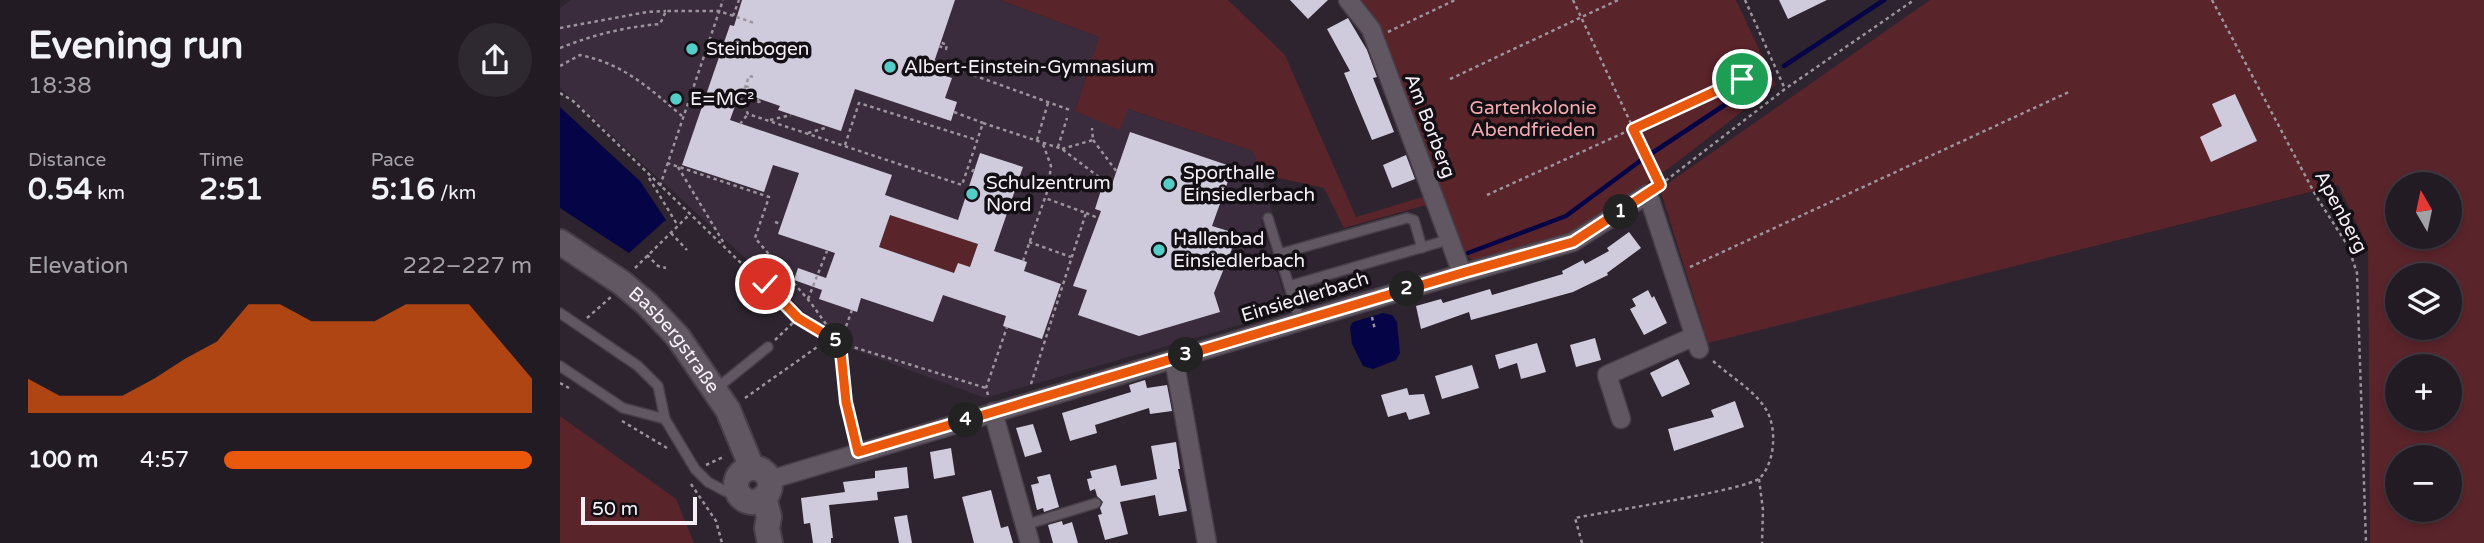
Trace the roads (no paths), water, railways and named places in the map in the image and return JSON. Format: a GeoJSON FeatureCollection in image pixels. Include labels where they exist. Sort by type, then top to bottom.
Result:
{"type":"FeatureCollection","features":[{"type":"Feature","properties":{"kind":"main road","name":"Basbergstraße"},"geometry":{"type":"LineString","coordinates":[[560,242],[604,270],[647,304],[678,337],[736,425],[750,480]]}},
{"type":"Feature","properties":{"kind":"main road","name":"Basbergstraße"},"geometry":{"type":"LineString","coordinates":[[560,260],[594,280],[640,318],[686,373],[725,434],[769,517],[768,536]]}},
{"type":"Feature","properties":{"kind":"street","name":"Am Borberg"},"geometry":{"type":"LineString","coordinates":[[1348,0],[1375,38],[1462,273]]}},
{"type":"Feature","properties":{"kind":"street","name":"Einsiedlerbach"},"geometry":{"type":"LineString","coordinates":[[750,480],[858,452],[1573,242],[1654,190],[1675,274],[1697,342],[1607,375],[1621,419]]}},
{"type":"Feature","properties":{"kind":"street"},"geometry":{"type":"LineString","coordinates":[[1174,359],[1207,543]]}},
{"type":"Feature","properties":{"kind":"street"},"geometry":{"type":"LineString","coordinates":[[993,412],[1028,534]]}},
{"type":"Feature","properties":{"kind":"lane"},"geometry":{"type":"LineString","coordinates":[[1268,218],[1300,321]]}},
{"type":"Feature","properties":{"kind":"lane"},"geometry":{"type":"LineString","coordinates":[[1279,254],[1407,218],[1414,220],[1422,248]]}},
{"type":"Feature","properties":{"kind":"lane"},"geometry":{"type":"LineString","coordinates":[[1289,286],[1451,239]]}},
{"type":"Feature","properties":{"kind":"lane"},"geometry":{"type":"LineString","coordinates":[[560,313],[638,366],[658,386],[664,419],[695,469],[708,482],[725,491],[750,480]]}},
{"type":"Feature","properties":{"kind":"lane"},"geometry":{"type":"LineString","coordinates":[[715,390],[768,347]]}},
{"type":"Feature","properties":{"kind":"lane"},"geometry":{"type":"LineString","coordinates":[[560,366],[622,408],[664,419]]}},
{"type":"Feature","properties":{"kind":"lane"},"geometry":{"type":"LineString","coordinates":[[1028,534],[1096,503]]}},
{"type":"Feature","properties":{"kind":"waterway","name":"Einsiedlerbach"},"geometry":{"type":"LineString","coordinates":[[1784,66],[1884,0]]}},
{"type":"Feature","properties":{"kind":"waterway","name":"Einsiedlerbach"},"geometry":{"type":"LineString","coordinates":[[1468,253],[1566,216],[1640,161],[1770,75]]}},
{"type":"Feature","properties":{"kind":"place","name":"Steinbogen"},"geometry":{"type":"Point","coordinates":[692,49]}},
{"type":"Feature","properties":{"kind":"place","name":"Albert-Einstein-Gymnasium"},"geometry":{"type":"Point","coordinates":[890,67]}},
{"type":"Feature","properties":{"kind":"place","name":"E=MC²"},"geometry":{"type":"Point","coordinates":[676,99]}},
{"type":"Feature","properties":{"kind":"place","name":"Sporthalle Einsiedlerbach"},"geometry":{"type":"Point","coordinates":[1169,184]}},
{"type":"Feature","properties":{"kind":"place","name":"Schulzentrum Nord"},"geometry":{"type":"Point","coordinates":[972,194]}},
{"type":"Feature","properties":{"kind":"place","name":"Hallenbad Einsiedlerbach"},"geometry":{"type":"Point","coordinates":[1159,250]}},
{"type":"Feature","properties":{"kind":"park label","name":"Gartenkolonie Abendfrieden"},"geometry":{"type":"Point","coordinates":[1533,119]}}]}
